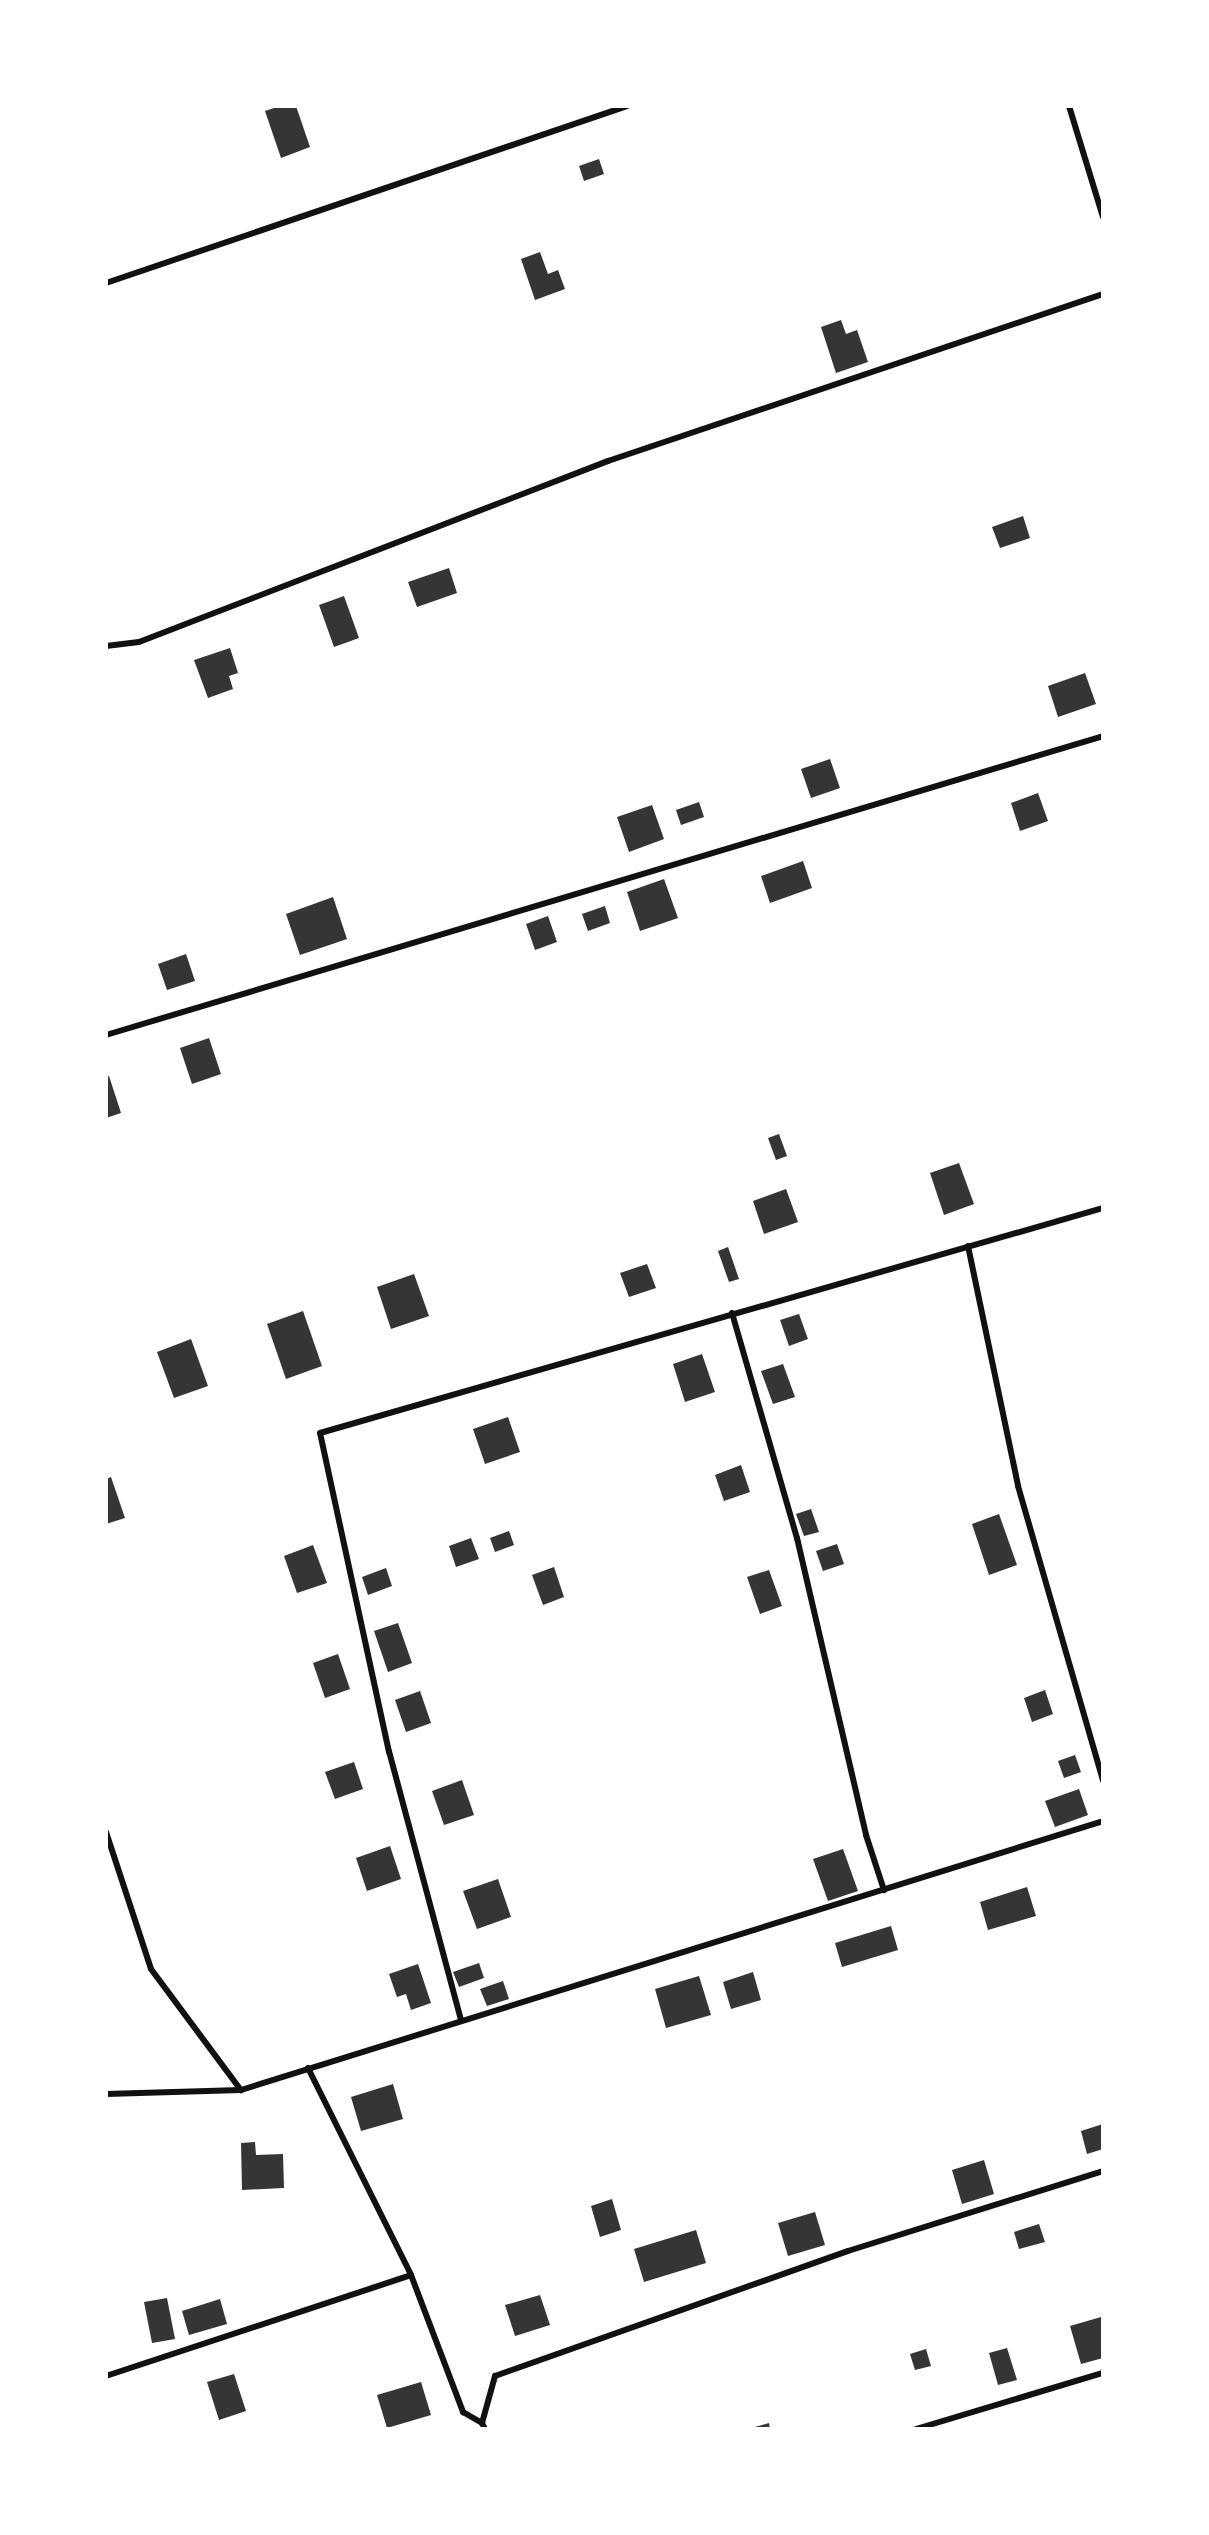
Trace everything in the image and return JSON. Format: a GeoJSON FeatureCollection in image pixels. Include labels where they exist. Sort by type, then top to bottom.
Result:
{"type":"FeatureCollection","features":[{"type":"Feature","properties":{"kind":"lane"},"geometry":{"type":"LineString","coordinates":[[106,283],[627,106]]}},
{"type":"Feature","properties":{"kind":"lane"},"geometry":{"type":"LineString","coordinates":[[1069,106],[1103,217]]}},
{"type":"Feature","properties":{"kind":"lane"},"geometry":{"type":"LineString","coordinates":[[106,646],[139,642],[608,461],[1103,294]]}},
{"type":"Feature","properties":{"kind":"lane"},"geometry":{"type":"LineString","coordinates":[[106,1035],[1103,736]]}},
{"type":"Feature","properties":{"kind":"lane"},"geometry":{"type":"LineString","coordinates":[[461,2020],[389,1752],[320,1433],[1103,1208]]}},
{"type":"Feature","properties":{"kind":"lane"},"geometry":{"type":"LineString","coordinates":[[968,1246],[1018,1486],[1103,1781]]}},
{"type":"Feature","properties":{"kind":"lane"},"geometry":{"type":"LineString","coordinates":[[732,1313],[797,1538],[866,1835],[884,1890]]}},
{"type":"Feature","properties":{"kind":"lane"},"geometry":{"type":"LineString","coordinates":[[106,2094],[241,2090],[1103,1821]]}},
{"type":"Feature","properties":{"kind":"lane"},"geometry":{"type":"LineString","coordinates":[[106,1832],[151,1969],[241,2090]]}},
{"type":"Feature","properties":{"kind":"lane"},"geometry":{"type":"LineString","coordinates":[[308,2068],[411,2275],[463,2412],[484,2426],[495,2376],[848,2251],[1103,2171]]}},
{"type":"Feature","properties":{"kind":"lane"},"geometry":{"type":"LineString","coordinates":[[106,2376],[411,2275]]}},
{"type":"Feature","properties":{"kind":"lane"},"geometry":{"type":"LineString","coordinates":[[916,2429],[1103,2373]]}},
{"type":"Feature","properties":{"kind":"building"},"geometry":{"type":"Polygon","coordinates":[[[280,106],[296,106],[310,147],[281,158],[265,111],[280,106]]]}},
{"type":"Feature","properties":{"kind":"building"},"geometry":{"type":"Polygon","coordinates":[[[599,159],[604,174],[584,181],[579,166],[599,159]]]}},
{"type":"Feature","properties":{"kind":"building"},"geometry":{"type":"Polygon","coordinates":[[[540,252],[548,274],[558,270],[565,289],[535,300],[521,259],[540,252]]]}},
{"type":"Feature","properties":{"kind":"building"},"geometry":{"type":"Polygon","coordinates":[[[841,320],[846,334],[857,330],[868,362],[836,373],[821,327],[841,320]]]}},
{"type":"Feature","properties":{"kind":"building"},"geometry":{"type":"Polygon","coordinates":[[[1023,516],[1030,538],[1000,548],[992,527],[1023,516]]]}},
{"type":"Feature","properties":{"kind":"building"},"geometry":{"type":"Polygon","coordinates":[[[449,568],[457,593],[417,607],[408,582],[449,568]]]}},
{"type":"Feature","properties":{"kind":"building"},"geometry":{"type":"Polygon","coordinates":[[[344,596],[359,638],[334,647],[319,605],[344,596]]]}},
{"type":"Feature","properties":{"kind":"building"},"geometry":{"type":"Polygon","coordinates":[[[230,648],[238,673],[229,676],[233,689],[208,698],[194,660],[230,648]]]}},
{"type":"Feature","properties":{"kind":"building"},"geometry":{"type":"Polygon","coordinates":[[[1085,673],[1096,704],[1058,717],[1048,686],[1085,673]]]}},
{"type":"Feature","properties":{"kind":"building"},"geometry":{"type":"Polygon","coordinates":[[[830,759],[840,788],[811,798],[801,769],[830,759]]]}},
{"type":"Feature","properties":{"kind":"building"},"geometry":{"type":"Polygon","coordinates":[[[1038,793],[1048,821],[1020,831],[1011,803],[1038,793]]]}},
{"type":"Feature","properties":{"kind":"building"},"geometry":{"type":"Polygon","coordinates":[[[699,802],[704,817],[681,825],[676,810],[699,802]]]}},
{"type":"Feature","properties":{"kind":"building"},"geometry":{"type":"Polygon","coordinates":[[[652,805],[664,839],[629,852],[617,817],[652,805]]]}},
{"type":"Feature","properties":{"kind":"building"},"geometry":{"type":"Polygon","coordinates":[[[803,861],[812,888],[770,903],[761,876],[803,861]]]}},
{"type":"Feature","properties":{"kind":"building"},"geometry":{"type":"Polygon","coordinates":[[[664,879],[678,918],[640,931],[627,892],[664,879]]]}},
{"type":"Feature","properties":{"kind":"building"},"geometry":{"type":"Polygon","coordinates":[[[333,897],[347,939],[300,955],[286,914],[333,897]]]}},
{"type":"Feature","properties":{"kind":"building"},"geometry":{"type":"Polygon","coordinates":[[[605,906],[610,923],[588,931],[582,914],[605,906]]]}},
{"type":"Feature","properties":{"kind":"building"},"geometry":{"type":"Polygon","coordinates":[[[548,916],[557,942],[535,950],[526,924],[548,916]]]}},
{"type":"Feature","properties":{"kind":"building"},"geometry":{"type":"Polygon","coordinates":[[[186,954],[195,981],[167,990],[158,964],[186,954]]]}},
{"type":"Feature","properties":{"kind":"building"},"geometry":{"type":"Polygon","coordinates":[[[209,1038],[221,1074],[192,1084],[180,1048],[209,1038]]]}},
{"type":"Feature","properties":{"kind":"building"},"geometry":{"type":"Polygon","coordinates":[[[109,1076],[121,1113],[106,1118],[106,1077],[109,1076]]]}},
{"type":"Feature","properties":{"kind":"building"},"geometry":{"type":"Polygon","coordinates":[[[779,1134],[787,1156],[776,1160],[768,1138],[779,1134]]]}},
{"type":"Feature","properties":{"kind":"building"},"geometry":{"type":"Polygon","coordinates":[[[959,1163],[974,1204],[944,1215],[930,1173],[959,1163]]]}},
{"type":"Feature","properties":{"kind":"building"},"geometry":{"type":"Polygon","coordinates":[[[786,1189],[798,1222],[764,1234],[753,1201],[786,1189]]]}},
{"type":"Feature","properties":{"kind":"building"},"geometry":{"type":"Polygon","coordinates":[[[728,1247],[739,1279],[729,1282],[718,1251],[728,1247]]]}},
{"type":"Feature","properties":{"kind":"building"},"geometry":{"type":"Polygon","coordinates":[[[647,1264],[656,1288],[629,1297],[620,1273],[647,1264]]]}},
{"type":"Feature","properties":{"kind":"building"},"geometry":{"type":"Polygon","coordinates":[[[414,1274],[429,1316],[391,1329],[377,1287],[414,1274]]]}},
{"type":"Feature","properties":{"kind":"building"},"geometry":{"type":"Polygon","coordinates":[[[303,1311],[322,1366],[286,1379],[267,1324],[303,1311]]]}},
{"type":"Feature","properties":{"kind":"building"},"geometry":{"type":"Polygon","coordinates":[[[799,1314],[808,1339],[789,1346],[780,1320],[799,1314]]]}},
{"type":"Feature","properties":{"kind":"building"},"geometry":{"type":"Polygon","coordinates":[[[191,1339],[208,1386],[174,1398],[157,1352],[191,1339]]]}},
{"type":"Feature","properties":{"kind":"building"},"geometry":{"type":"Polygon","coordinates":[[[702,1354],[715,1392],[685,1402],[673,1364],[702,1354]]]}},
{"type":"Feature","properties":{"kind":"building"},"geometry":{"type":"Polygon","coordinates":[[[783,1364],[795,1397],[773,1404],[761,1371],[783,1364]]]}},
{"type":"Feature","properties":{"kind":"building"},"geometry":{"type":"Polygon","coordinates":[[[508,1417],[520,1452],[485,1464],[473,1429],[508,1417]]]}},
{"type":"Feature","properties":{"kind":"building"},"geometry":{"type":"Polygon","coordinates":[[[741,1465],[750,1492],[724,1501],[715,1475],[741,1465]]]}},
{"type":"Feature","properties":{"kind":"building"},"geometry":{"type":"Polygon","coordinates":[[[111,1477],[125,1518],[106,1524],[106,1479],[111,1477]]]}},
{"type":"Feature","properties":{"kind":"building"},"geometry":{"type":"Polygon","coordinates":[[[811,1509],[819,1532],[804,1536],[796,1514],[811,1509]]]}},
{"type":"Feature","properties":{"kind":"building"},"geometry":{"type":"Polygon","coordinates":[[[999,1514],[1017,1565],[989,1575],[972,1524],[999,1514]]]}},
{"type":"Feature","properties":{"kind":"building"},"geometry":{"type":"Polygon","coordinates":[[[509,1531],[514,1545],[495,1552],[490,1538],[509,1531]]]}},
{"type":"Feature","properties":{"kind":"building"},"geometry":{"type":"Polygon","coordinates":[[[471,1538],[479,1559],[456,1567],[449,1546],[471,1538]]]}},
{"type":"Feature","properties":{"kind":"building"},"geometry":{"type":"Polygon","coordinates":[[[837,1544],[844,1564],[823,1571],[816,1551],[837,1544]]]}},
{"type":"Feature","properties":{"kind":"building"},"geometry":{"type":"Polygon","coordinates":[[[313,1545],[327,1583],[297,1593],[284,1556],[313,1545]]]}},
{"type":"Feature","properties":{"kind":"building"},"geometry":{"type":"Polygon","coordinates":[[[554,1567],[564,1597],[543,1605],[532,1575],[554,1567]]]}},
{"type":"Feature","properties":{"kind":"building"},"geometry":{"type":"Polygon","coordinates":[[[386,1568],[392,1586],[368,1595],[362,1577],[386,1568]]]}},
{"type":"Feature","properties":{"kind":"building"},"geometry":{"type":"Polygon","coordinates":[[[769,1570],[782,1606],[760,1614],[747,1577],[769,1570]]]}},
{"type":"Feature","properties":{"kind":"building"},"geometry":{"type":"Polygon","coordinates":[[[398,1623],[412,1663],[388,1672],[374,1631],[398,1623]]]}},
{"type":"Feature","properties":{"kind":"building"},"geometry":{"type":"Polygon","coordinates":[[[338,1654],[350,1689],[325,1698],[313,1663],[338,1654]]]}},
{"type":"Feature","properties":{"kind":"building"},"geometry":{"type":"Polygon","coordinates":[[[1045,1690],[1053,1714],[1032,1722],[1024,1698],[1045,1690]]]}},
{"type":"Feature","properties":{"kind":"building"},"geometry":{"type":"Polygon","coordinates":[[[420,1691],[431,1723],[406,1732],[395,1700],[420,1691]]]}},
{"type":"Feature","properties":{"kind":"building"},"geometry":{"type":"Polygon","coordinates":[[[1075,1755],[1081,1772],[1064,1778],[1058,1761],[1075,1755]]]}},
{"type":"Feature","properties":{"kind":"building"},"geometry":{"type":"Polygon","coordinates":[[[354,1762],[363,1789],[335,1799],[325,1772],[354,1762]]]}},
{"type":"Feature","properties":{"kind":"building"},"geometry":{"type":"Polygon","coordinates":[[[462,1780],[474,1815],[444,1825],[432,1791],[462,1780]]]}},
{"type":"Feature","properties":{"kind":"building"},"geometry":{"type":"Polygon","coordinates":[[[1079,1789],[1088,1815],[1055,1827],[1045,1801],[1079,1789]]]}},
{"type":"Feature","properties":{"kind":"building"},"geometry":{"type":"Polygon","coordinates":[[[390,1846],[401,1879],[367,1891],[356,1858],[390,1846]]]}},
{"type":"Feature","properties":{"kind":"building"},"geometry":{"type":"Polygon","coordinates":[[[843,1849],[858,1891],[828,1901],[813,1859],[843,1849]]]}},
{"type":"Feature","properties":{"kind":"building"},"geometry":{"type":"Polygon","coordinates":[[[498,1879],[511,1917],[477,1929],[463,1891],[498,1879]]]}},
{"type":"Feature","properties":{"kind":"building"},"geometry":{"type":"Polygon","coordinates":[[[1027,1887],[1036,1916],[988,1930],[980,1902],[1027,1887]]]}},
{"type":"Feature","properties":{"kind":"building"},"geometry":{"type":"Polygon","coordinates":[[[891,1926],[898,1950],[842,1967],[835,1943],[891,1926]]]}},
{"type":"Feature","properties":{"kind":"building"},"geometry":{"type":"Polygon","coordinates":[[[479,1963],[484,1978],[459,1987],[453,1972],[479,1963]]]}},
{"type":"Feature","properties":{"kind":"building"},"geometry":{"type":"Polygon","coordinates":[[[418,1964],[431,2003],[411,2010],[406,1994],[397,1997],[389,1974],[418,1964]]]}},
{"type":"Feature","properties":{"kind":"building"},"geometry":{"type":"Polygon","coordinates":[[[753,1972],[761,2000],[731,2009],[723,1982],[753,1972]]]}},
{"type":"Feature","properties":{"kind":"building"},"geometry":{"type":"Polygon","coordinates":[[[699,1976],[711,2015],[666,2028],[655,1989],[699,1976]]]}},
{"type":"Feature","properties":{"kind":"building"},"geometry":{"type":"Polygon","coordinates":[[[503,1981],[509,1999],[487,2006],[480,1989],[503,1981]]]}},
{"type":"Feature","properties":{"kind":"building"},"geometry":{"type":"Polygon","coordinates":[[[393,2084],[403,2119],[361,2131],[351,2097],[393,2084]]]}},
{"type":"Feature","properties":{"kind":"building"},"geometry":{"type":"Polygon","coordinates":[[[1103,2124],[1103,2149],[1087,2154],[1081,2131],[1103,2124]]]}},
{"type":"Feature","properties":{"kind":"building"},"geometry":{"type":"Polygon","coordinates":[[[255,2142],[256,2155],[283,2154],[284,2188],[242,2190],[241,2143],[255,2142]]]}},
{"type":"Feature","properties":{"kind":"building"},"geometry":{"type":"Polygon","coordinates":[[[984,2160],[994,2194],[962,2204],[952,2170],[984,2160]]]}},
{"type":"Feature","properties":{"kind":"building"},"geometry":{"type":"Polygon","coordinates":[[[612,2199],[621,2230],[600,2237],[591,2206],[612,2199]]]}},
{"type":"Feature","properties":{"kind":"building"},"geometry":{"type":"Polygon","coordinates":[[[815,2212],[825,2245],[788,2256],[778,2223],[815,2212]]]}},
{"type":"Feature","properties":{"kind":"building"},"geometry":{"type":"Polygon","coordinates":[[[1039,2224],[1045,2242],[1019,2249],[1014,2232],[1039,2224]]]}},
{"type":"Feature","properties":{"kind":"building"},"geometry":{"type":"Polygon","coordinates":[[[696,2230],[706,2263],[644,2282],[634,2249],[696,2230]]]}},
{"type":"Feature","properties":{"kind":"building"},"geometry":{"type":"Polygon","coordinates":[[[540,2295],[550,2325],[515,2336],[505,2305],[540,2295]]]}},
{"type":"Feature","properties":{"kind":"building"},"geometry":{"type":"Polygon","coordinates":[[[167,2298],[175,2339],[152,2343],[144,2302],[167,2298]]]}},
{"type":"Feature","properties":{"kind":"building"},"geometry":{"type":"Polygon","coordinates":[[[220,2299],[227,2324],[189,2335],[182,2311],[220,2299]]]}},
{"type":"Feature","properties":{"kind":"building"},"geometry":{"type":"Polygon","coordinates":[[[1101,2317],[1103,2358],[1081,2364],[1070,2326],[1101,2317]]]}},
{"type":"Feature","properties":{"kind":"building"},"geometry":{"type":"Polygon","coordinates":[[[1007,2348],[1017,2380],[998,2385],[989,2353],[1007,2348]]]}},
{"type":"Feature","properties":{"kind":"building"},"geometry":{"type":"Polygon","coordinates":[[[926,2349],[931,2366],[915,2370],[910,2354],[926,2349]]]}},
{"type":"Feature","properties":{"kind":"building"},"geometry":{"type":"Polygon","coordinates":[[[234,2374],[246,2411],[219,2420],[207,2382],[234,2374]]]}},
{"type":"Feature","properties":{"kind":"building"},"geometry":{"type":"Polygon","coordinates":[[[421,2382],[431,2415],[387,2428],[377,2395],[421,2382]]]}},
{"type":"Feature","properties":{"kind":"building"},"geometry":{"type":"Polygon","coordinates":[[[769,2423],[770,2429],[751,2428],[769,2423]]]}}]}
